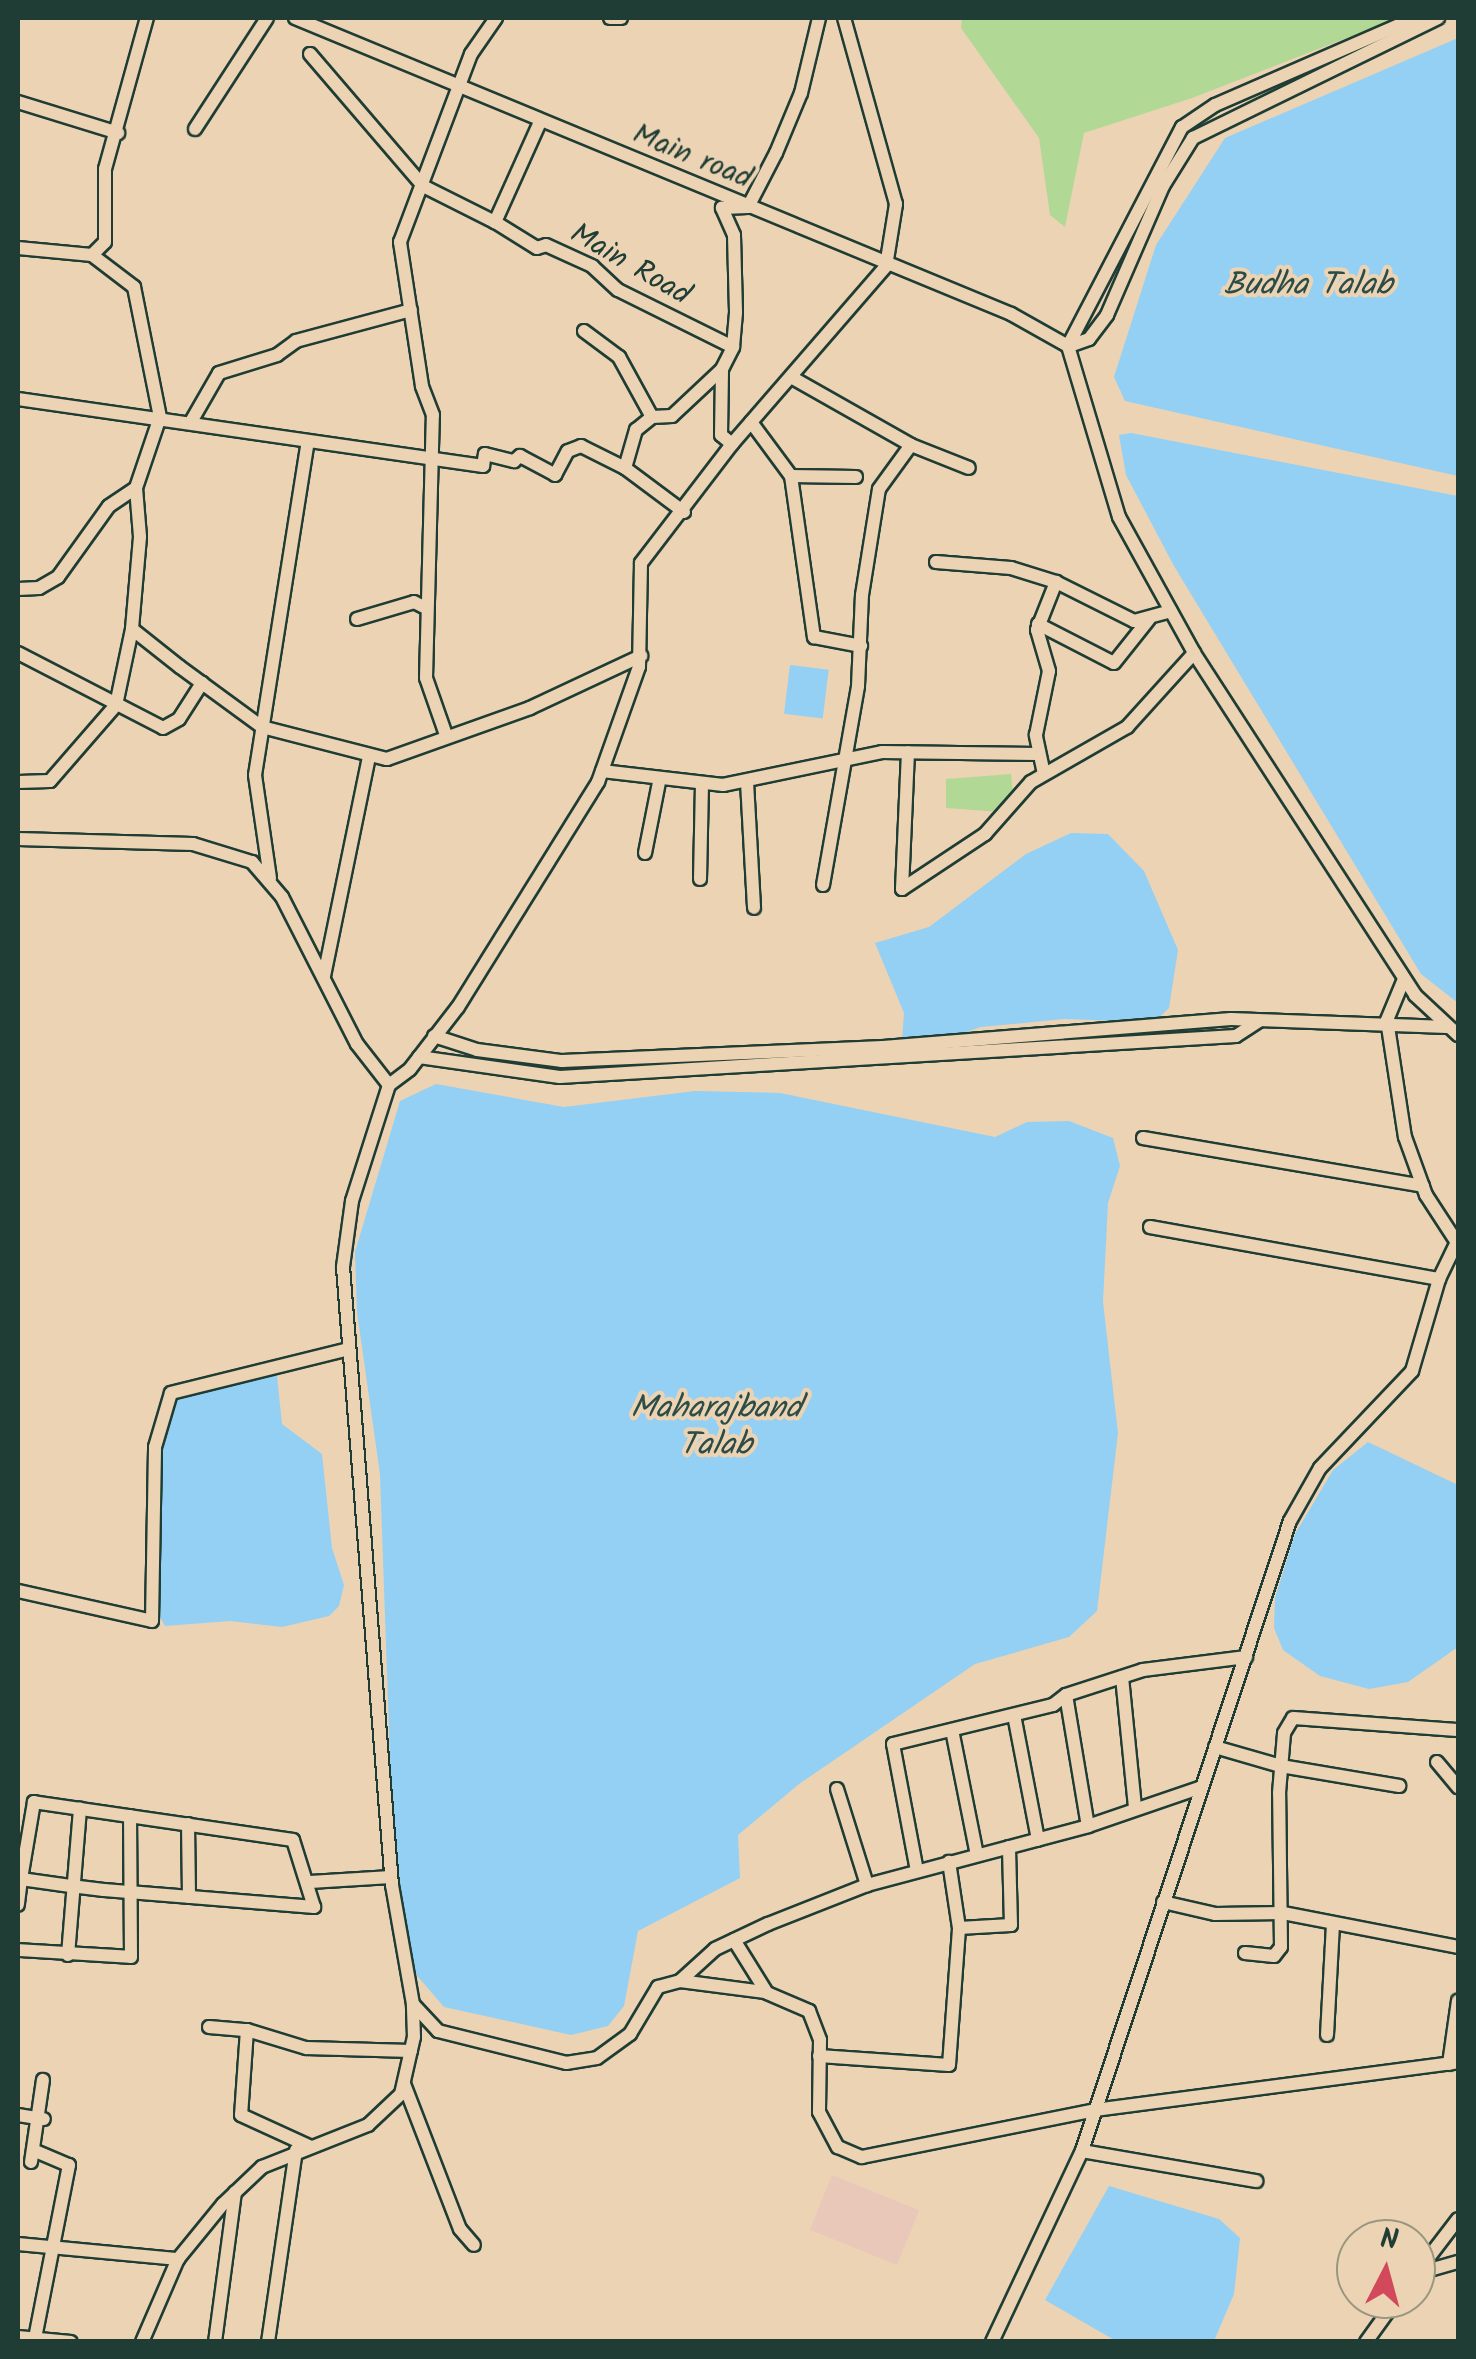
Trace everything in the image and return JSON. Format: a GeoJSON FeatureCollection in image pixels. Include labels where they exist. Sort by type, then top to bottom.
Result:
{"type":"FeatureCollection","features":[{"type":"Feature","properties":{"kind":"street"},"geometry":{"type":"LineString","coordinates":[[92,254],[105,242],[105,169],[147,18]]}},
{"type":"Feature","properties":{"kind":"street"},"geometry":{"type":"LineString","coordinates":[[195,129],[267,18]]}},
{"type":"Feature","properties":{"kind":"street","name":"Main road"},"geometry":{"type":"LineString","coordinates":[[295,18],[886,266],[1011,314],[1068,346]]}},
{"type":"Feature","properties":{"kind":"street"},"geometry":{"type":"LineString","coordinates":[[446,736],[426,678],[424,608],[433,415],[400,242],[471,54],[496,18]]}},
{"type":"Feature","properties":{"kind":"street"},"geometry":{"type":"LineString","coordinates":[[610,18],[621,18]]}},
{"type":"Feature","properties":{"kind":"street"},"geometry":{"type":"LineString","coordinates":[[625,468],[636,430],[652,417],[672,416],[722,370],[733,347],[734,234],[722,208],[748,207],[801,93],[819,18]]}},
{"type":"Feature","properties":{"kind":"street"},"geometry":{"type":"LineString","coordinates":[[142,2342],[178,2260],[235,2192],[262,2167],[296,2150],[368,2125],[403,2083],[414,2037],[413,2004],[391,1876],[348,1349],[343,1267],[352,1201],[389,1085],[419,1057],[510,929],[602,770],[641,656],[642,563],[732,444],[886,266],[896,204],[844,18]]}},
{"type":"Feature","properties":{"kind":"street"},"geometry":{"type":"LineString","coordinates":[[1416,18],[1215,105],[1182,127],[1068,346],[1118,517],[1194,653],[1404,979],[1455,1032]]}},
{"type":"Feature","properties":{"kind":"street"},"geometry":{"type":"LineString","coordinates":[[1068,346],[1089,339],[1107,315],[1163,186],[1193,138],[1438,18]]}},
{"type":"Feature","properties":{"kind":"street"},"geometry":{"type":"LineString","coordinates":[[310,54],[423,186]]}},
{"type":"Feature","properties":{"kind":"street"},"geometry":{"type":"LineString","coordinates":[[18,102],[118,133]]}},
{"type":"Feature","properties":{"kind":"street"},"geometry":{"type":"LineString","coordinates":[[496,222],[540,122]]}},
{"type":"Feature","properties":{"kind":"street","name":"Main Road"},"geometry":{"type":"LineString","coordinates":[[423,186],[496,222],[537,248],[546,245],[592,266],[618,290],[733,347]]}},
{"type":"Feature","properties":{"kind":"street"},"geometry":{"type":"LineString","coordinates":[[18,248],[92,254],[134,287],[160,416],[136,488],[140,537],[132,628],[116,705],[50,781],[18,782]]}},
{"type":"Feature","properties":{"kind":"street"},"geometry":{"type":"LineString","coordinates":[[192,420],[219,373],[277,355],[296,341],[410,310]]}},
{"type":"Feature","properties":{"kind":"street"},"geometry":{"type":"LineString","coordinates":[[584,330],[618,358],[652,417]]}},
{"type":"Feature","properties":{"kind":"street"},"geometry":{"type":"LineString","coordinates":[[722,370],[721,435],[732,444]]}},
{"type":"Feature","properties":{"kind":"street"},"geometry":{"type":"LineString","coordinates":[[791,377],[910,445],[970,468]]}},
{"type":"Feature","properties":{"kind":"street"},"geometry":{"type":"LineString","coordinates":[[18,398],[192,420],[308,442],[483,466],[484,454],[514,461],[520,456],[554,475],[568,451],[581,446],[625,468],[684,512]]}},
{"type":"Feature","properties":{"kind":"street"},"geometry":{"type":"LineString","coordinates":[[751,422],[791,476],[814,637],[861,646]]}},
{"type":"Feature","properties":{"kind":"street"},"geometry":{"type":"LineString","coordinates":[[270,878],[256,775],[308,442]]}},
{"type":"Feature","properties":{"kind":"street"},"geometry":{"type":"LineString","coordinates":[[823,885],[861,646],[872,517],[879,490],[910,445]]}},
{"type":"Feature","properties":{"kind":"street"},"geometry":{"type":"LineString","coordinates":[[791,476],[856,477]]}},
{"type":"Feature","properties":{"kind":"street"},"geometry":{"type":"LineString","coordinates":[[18,589],[39,588],[58,577],[110,506],[136,488]]}},
{"type":"Feature","properties":{"kind":"street"},"geometry":{"type":"LineString","coordinates":[[936,562],[1011,568],[1056,582],[1134,621],[1171,611]]}},
{"type":"Feature","properties":{"kind":"street"},"geometry":{"type":"LineString","coordinates":[[1044,774],[1037,754],[1050,671],[1038,624],[1056,582]]}},
{"type":"Feature","properties":{"kind":"street"},"geometry":{"type":"LineString","coordinates":[[357,619],[414,602],[424,608]]}},
{"type":"Feature","properties":{"kind":"street"},"geometry":{"type":"LineString","coordinates":[[1038,624],[1114,663],[1149,618]]}},
{"type":"Feature","properties":{"kind":"street"},"geometry":{"type":"LineString","coordinates":[[132,628],[262,727],[387,759],[530,708],[641,656]]}},
{"type":"Feature","properties":{"kind":"street"},"geometry":{"type":"LineString","coordinates":[[908,752],[902,889],[984,834],[1044,774],[1127,727],[1194,653]]}},
{"type":"Feature","properties":{"kind":"street"},"geometry":{"type":"LineString","coordinates":[[18,654],[163,728],[178,719],[202,683]]}},
{"type":"Feature","properties":{"kind":"street"},"geometry":{"type":"LineString","coordinates":[[602,770],[659,782],[702,785],[748,782],[908,752],[1037,754]]}},
{"type":"Feature","properties":{"kind":"street"},"geometry":{"type":"LineString","coordinates":[[324,976],[370,756]]}},
{"type":"Feature","properties":{"kind":"street"},"geometry":{"type":"LineString","coordinates":[[645,853],[659,782]]}},
{"type":"Feature","properties":{"kind":"street"},"geometry":{"type":"LineString","coordinates":[[748,782],[754,908]]}},
{"type":"Feature","properties":{"kind":"street"},"geometry":{"type":"LineString","coordinates":[[700,879],[702,785]]}},
{"type":"Feature","properties":{"kind":"street"},"geometry":{"type":"LineString","coordinates":[[18,840],[193,844],[252,862],[270,878],[356,1044],[389,1085]]}},
{"type":"Feature","properties":{"kind":"street"},"geometry":{"type":"LineString","coordinates":[[992,2342],[1082,2151],[1290,1521],[1320,1468],[1412,1371],[1439,1279],[1458,1243],[1423,1186],[1405,1137],[1388,1020],[1404,979]]}},
{"type":"Feature","properties":{"kind":"street"},"geometry":{"type":"LineString","coordinates":[[434,1036],[477,1050],[562,1061],[1259,1022],[1388,1020],[1455,1032]]}},
{"type":"Feature","properties":{"kind":"street"},"geometry":{"type":"LineString","coordinates":[[419,1057],[560,1077],[1236,1036],[1259,1022]]}},
{"type":"Feature","properties":{"kind":"street"},"geometry":{"type":"LineString","coordinates":[[1144,1138],[1423,1186]]}},
{"type":"Feature","properties":{"kind":"street"},"geometry":{"type":"LineString","coordinates":[[1150,1226],[1439,1279]]}},
{"type":"Feature","properties":{"kind":"street"},"geometry":{"type":"LineString","coordinates":[[18,1591],[152,1621],[155,1447],[171,1393],[348,1349]]}},
{"type":"Feature","properties":{"kind":"street"},"geometry":{"type":"LineString","coordinates":[[916,1870],[893,1744],[1053,1705],[1066,1694],[1177,1662],[1246,1656]]}},
{"type":"Feature","properties":{"kind":"street"},"geometry":{"type":"LineString","coordinates":[[1122,1677],[1134,1807]]}},
{"type":"Feature","properties":{"kind":"street"},"geometry":{"type":"LineString","coordinates":[[1066,1694],[1088,1826]]}},
{"type":"Feature","properties":{"kind":"street"},"geometry":{"type":"LineString","coordinates":[[1245,1953],[1278,1953],[1284,1734],[1302,1714],[1458,1730]]}},
{"type":"Feature","properties":{"kind":"street"},"geometry":{"type":"LineString","coordinates":[[1014,1715],[1038,1840]]}},
{"type":"Feature","properties":{"kind":"street"},"geometry":{"type":"LineString","coordinates":[[952,1730],[977,1856]]}},
{"type":"Feature","properties":{"kind":"street"},"geometry":{"type":"LineString","coordinates":[[1215,1747],[1281,1766],[1399,1786]]}},
{"type":"Feature","properties":{"kind":"street"},"geometry":{"type":"LineString","coordinates":[[1438,1762],[1458,1787]]}},
{"type":"Feature","properties":{"kind":"street"},"geometry":{"type":"LineString","coordinates":[[680,1981],[734,1940],[867,1885],[1088,1826],[1202,1786]]}},
{"type":"Feature","properties":{"kind":"street"},"geometry":{"type":"LineString","coordinates":[[837,1789],[867,1885]]}},
{"type":"Feature","properties":{"kind":"street"},"geometry":{"type":"LineString","coordinates":[[18,1905],[19,1878],[34,1802],[293,1840],[310,1882],[314,1908],[19,1878]]}},
{"type":"Feature","properties":{"kind":"street"},"geometry":{"type":"LineString","coordinates":[[68,1955],[80,1808]]}},
{"type":"Feature","properties":{"kind":"street"},"geometry":{"type":"LineString","coordinates":[[18,1950],[131,1958],[130,1816]]}},
{"type":"Feature","properties":{"kind":"street"},"geometry":{"type":"LineString","coordinates":[[188,1824],[189,1898]]}},
{"type":"Feature","properties":{"kind":"street"},"geometry":{"type":"LineString","coordinates":[[958,1928],[1011,1925],[1009,1847]]}},
{"type":"Feature","properties":{"kind":"street"},"geometry":{"type":"LineString","coordinates":[[818,2056],[948,2065],[958,1928],[949,1862]]}},
{"type":"Feature","properties":{"kind":"street"},"geometry":{"type":"LineString","coordinates":[[310,1882],[391,1876]]}},
{"type":"Feature","properties":{"kind":"street"},"geometry":{"type":"LineString","coordinates":[[1163,1902],[1215,1914],[1278,1914],[1458,1946]]}},
{"type":"Feature","properties":{"kind":"street"},"geometry":{"type":"LineString","coordinates":[[1327,2035],[1332,1923]]}},
{"type":"Feature","properties":{"kind":"street"},"geometry":{"type":"LineString","coordinates":[[734,1940],[768,1994]]}},
{"type":"Feature","properties":{"kind":"street"},"geometry":{"type":"LineString","coordinates":[[414,2037],[438,2031],[566,2063],[596,2058],[630,2034],[658,1987],[680,1981],[754,1986],[809,2011],[818,2056],[819,2112],[829,2135],[851,2155],[878,2156],[1094,2110],[1454,2063],[1458,2001]]}},
{"type":"Feature","properties":{"kind":"street"},"geometry":{"type":"LineString","coordinates":[[413,2004],[438,2031]]}},
{"type":"Feature","properties":{"kind":"street"},"geometry":{"type":"LineString","coordinates":[[209,2027],[247,2030],[306,2048],[411,2052]]}},
{"type":"Feature","properties":{"kind":"street"},"geometry":{"type":"LineString","coordinates":[[247,2030],[241,2115],[311,2147]]}},
{"type":"Feature","properties":{"kind":"street"},"geometry":{"type":"LineString","coordinates":[[35,2339],[69,2165],[32,2156],[43,2080]]}},
{"type":"Feature","properties":{"kind":"street"},"geometry":{"type":"LineString","coordinates":[[403,2083],[460,2229],[474,2245]]}},
{"type":"Feature","properties":{"kind":"street"},"geometry":{"type":"LineString","coordinates":[[18,2115],[40,2118]]}},
{"type":"Feature","properties":{"kind":"street"},"geometry":{"type":"LineString","coordinates":[[268,2342],[296,2150]]}},
{"type":"Feature","properties":{"kind":"street"},"geometry":{"type":"LineString","coordinates":[[1082,2151],[1256,2180]]}},
{"type":"Feature","properties":{"kind":"street"},"geometry":{"type":"LineString","coordinates":[[214,2342],[235,2192]]}},
{"type":"Feature","properties":{"kind":"street"},"geometry":{"type":"LineString","coordinates":[[1436,2248],[1458,2220]]}},
{"type":"Feature","properties":{"kind":"street"},"geometry":{"type":"LineString","coordinates":[[18,2244],[178,2260]]}},
{"type":"Feature","properties":{"kind":"street"},"geometry":{"type":"LineString","coordinates":[[1366,2342],[1383,2319]]}},
{"type":"Feature","properties":{"kind":"street"},"geometry":{"type":"LineString","coordinates":[[18,2337],[70,2342]]}},
{"type":"Feature","properties":{"kind":"shaded area"},"geometry":{"type":"Polygon","coordinates":[[[832,2175],[919,2210],[897,2265],[810,2230],[832,2175]]]}},
{"type":"Feature","properties":{"kind":"green space"},"geometry":{"type":"Polygon","coordinates":[[[962,18],[1398,18],[1192,98],[1084,133],[1065,227],[1050,215],[1039,138],[961,28],[962,18]]]}},
{"type":"Feature","properties":{"kind":"green space"},"geometry":{"type":"Polygon","coordinates":[[[1011,774],[1013,794],[1001,812],[946,808],[946,779],[1011,774]]]}},
{"type":"Feature","properties":{"kind":"water","name":"Budha Talab"},"geometry":{"type":"Polygon","coordinates":[[[1458,38],[1458,476],[1125,401],[1114,377],[1156,245],[1225,138],[1458,38]]]}},
{"type":"Feature","properties":{"kind":"water"},"geometry":{"type":"Polygon","coordinates":[[[1131,433],[1458,496],[1458,1003],[1421,974],[1174,566],[1126,475],[1119,435],[1131,433]]]}},
{"type":"Feature","properties":{"kind":"water"},"geometry":{"type":"Polygon","coordinates":[[[790,665],[829,670],[823,718],[784,714],[790,665]]]}},
{"type":"Feature","properties":{"kind":"water"},"geometry":{"type":"Polygon","coordinates":[[[1071,833],[1108,834],[1144,871],[1178,950],[1169,1008],[1154,1022],[1064,1019],[981,1027],[901,1054],[904,1013],[875,943],[929,927],[1026,854],[1071,833]]]}},
{"type":"Feature","properties":{"kind":"water","name":"Maharajband Talab"},"geometry":{"type":"Polygon","coordinates":[[[436,1084],[564,1107],[695,1091],[780,1093],[995,1137],[1027,1122],[1069,1121],[1113,1138],[1120,1166],[1108,1203],[1103,1302],[1118,1433],[1097,1611],[1069,1637],[975,1664],[799,1784],[738,1835],[740,1878],[638,1931],[624,2006],[608,2026],[571,2035],[444,2007],[413,1971],[393,1843],[380,1474],[357,1312],[355,1252],[400,1101],[436,1084]]]}},
{"type":"Feature","properties":{"kind":"water"},"geometry":{"type":"Polygon","coordinates":[[[254,1372],[277,1376],[282,1424],[322,1454],[332,1548],[344,1585],[339,1606],[329,1616],[282,1627],[230,1621],[165,1626],[151,1601],[160,1537],[155,1470],[161,1431],[180,1394],[254,1372]]]}},
{"type":"Feature","properties":{"kind":"water"},"geometry":{"type":"Polygon","coordinates":[[[1368,1442],[1458,1485],[1458,1647],[1408,1682],[1369,1689],[1320,1676],[1283,1650],[1274,1628],[1275,1598],[1295,1534],[1333,1470],[1368,1442]]]}},
{"type":"Feature","properties":{"kind":"water"},"geometry":{"type":"Polygon","coordinates":[[[1109,2186],[1219,2219],[1240,2238],[1234,2294],[1214,2341],[1116,2341],[1045,2300],[1109,2186]]]}}]}
